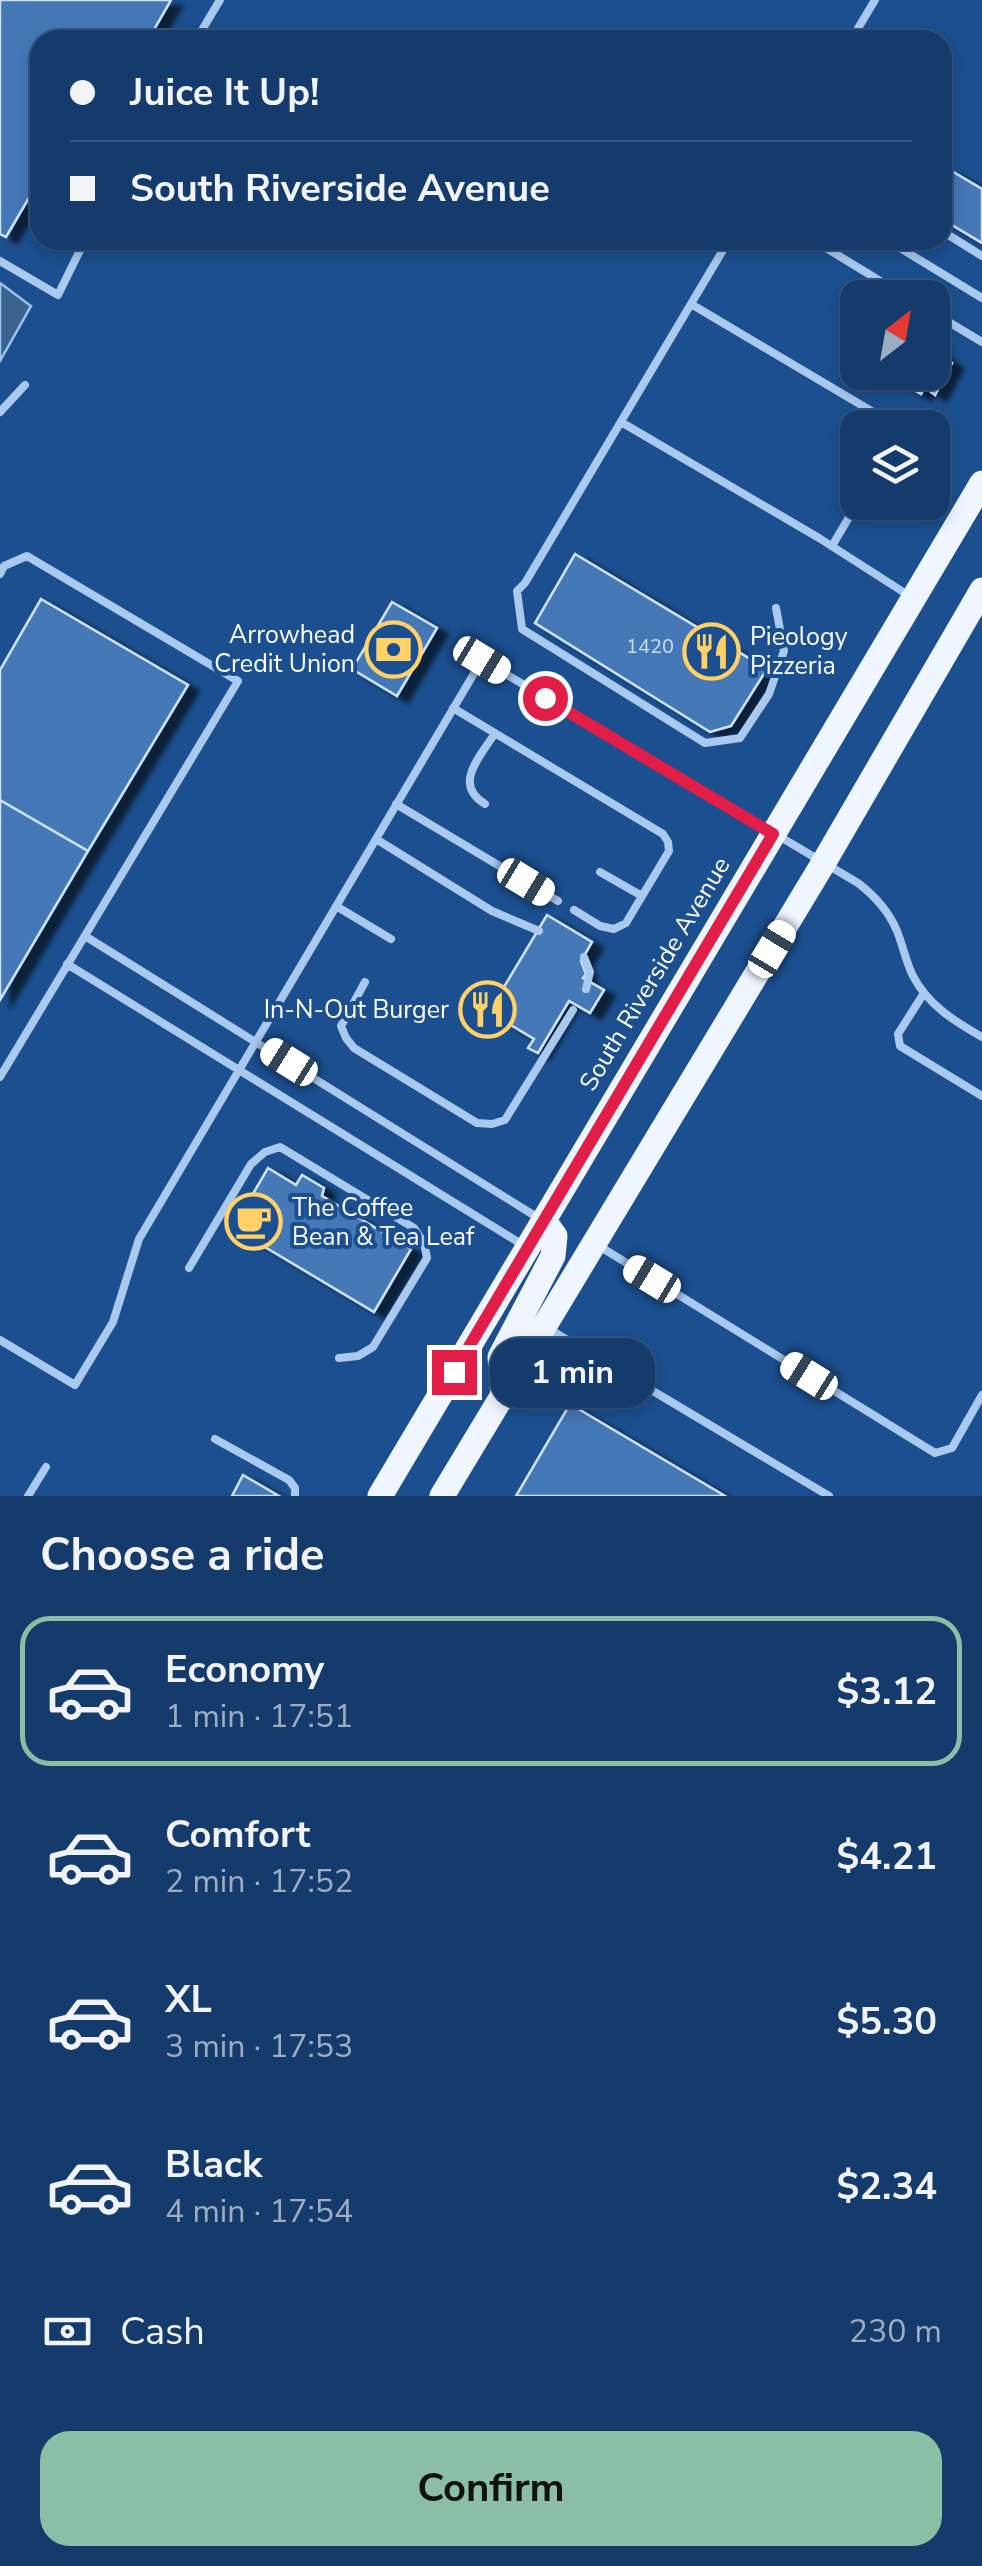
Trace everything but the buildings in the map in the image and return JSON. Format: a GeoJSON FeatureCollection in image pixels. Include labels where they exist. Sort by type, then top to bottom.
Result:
{"type":"FeatureCollection","features":[{"type":"Feature","properties":{"kind":"main road","name":"South Riverside Avenue"},"geometry":{"type":"LineString","coordinates":[[380,1496],[982,483]]}},
{"type":"Feature","properties":{"kind":"main road"},"geometry":{"type":"LineString","coordinates":[[442,1496],[824,862],[982,590]]}},
{"type":"Feature","properties":{"kind":"main road"},"geometry":{"type":"LineString","coordinates":[[503,1398],[500,1357],[553,1256],[555,1236],[544,1221]]}},
{"type":"Feature","properties":{"kind":"lane"},"geometry":{"type":"LineString","coordinates":[[202,30],[220,0]]}},
{"type":"Feature","properties":{"kind":"lane"},"geometry":{"type":"LineString","coordinates":[[856,30],[873,0]]}},
{"type":"Feature","properties":{"kind":"lane"},"geometry":{"type":"LineString","coordinates":[[952,237],[982,256]]}},
{"type":"Feature","properties":{"kind":"lane"},"geometry":{"type":"LineString","coordinates":[[0,261],[58,295],[80,250]]}},
{"type":"Feature","properties":{"kind":"lane"},"geometry":{"type":"LineString","coordinates":[[723,250],[525,583],[517,590],[522,629],[705,743],[740,738],[769,694],[784,651],[776,608]]}},
{"type":"Feature","properties":{"kind":"lane"},"geometry":{"type":"LineString","coordinates":[[829,250],[879,280]]}},
{"type":"Feature","properties":{"kind":"lane"},"geometry":{"type":"LineString","coordinates":[[903,250],[982,298]]}},
{"type":"Feature","properties":{"kind":"lane"},"geometry":{"type":"LineString","coordinates":[[691,304],[870,410]]}},
{"type":"Feature","properties":{"kind":"lane"},"geometry":{"type":"LineString","coordinates":[[950,323],[982,342]]}},
{"type":"Feature","properties":{"kind":"lane"},"geometry":{"type":"LineString","coordinates":[[0,412],[25,385]]}},
{"type":"Feature","properties":{"kind":"lane"},"geometry":{"type":"LineString","coordinates":[[621,422],[832,546],[912,598]]}},
{"type":"Feature","properties":{"kind":"lane"},"geometry":{"type":"LineString","coordinates":[[832,546],[847,520]]}},
{"type":"Feature","properties":{"kind":"lane"},"geometry":{"type":"LineString","coordinates":[[0,574],[4,566],[27,556],[238,681],[0,1077]]}},
{"type":"Feature","properties":{"kind":"lane"},"geometry":{"type":"LineString","coordinates":[[0,1340],[75,1385],[113,1322],[139,1239],[482,660],[858,883],[879,902],[896,928],[913,976],[924,992],[947,1016],[982,1037]]}},
{"type":"Feature","properties":{"kind":"lane"},"geometry":{"type":"LineString","coordinates":[[453,708],[663,834],[668,842],[669,851],[626,923],[614,930],[574,910]]}},
{"type":"Feature","properties":{"kind":"lane"},"geometry":{"type":"LineString","coordinates":[[485,804],[469,786],[470,775],[495,733]]}},
{"type":"Feature","properties":{"kind":"lane"},"geometry":{"type":"LineString","coordinates":[[396,804],[558,902]]}},
{"type":"Feature","properties":{"kind":"lane"},"geometry":{"type":"LineString","coordinates":[[376,840],[492,911],[539,931]]}},
{"type":"Feature","properties":{"kind":"lane"},"geometry":{"type":"LineString","coordinates":[[600,872],[642,896]]}},
{"type":"Feature","properties":{"kind":"lane"},"geometry":{"type":"LineString","coordinates":[[336,906],[390,939]]}},
{"type":"Feature","properties":{"kind":"lane"},"geometry":{"type":"LineString","coordinates":[[84,936],[544,1221]]}},
{"type":"Feature","properties":{"kind":"lane"},"geometry":{"type":"LineString","coordinates":[[584,957],[590,972],[586,988]]}},
{"type":"Feature","properties":{"kind":"lane"},"geometry":{"type":"LineString","coordinates":[[68,964],[528,1248]]}},
{"type":"Feature","properties":{"kind":"lane"},"geometry":{"type":"LineString","coordinates":[[365,982],[341,1026],[346,1038],[354,1048],[477,1124],[505,1120],[573,1010]]}},
{"type":"Feature","properties":{"kind":"lane"},"geometry":{"type":"LineString","coordinates":[[924,992],[898,1034],[900,1046],[982,1096]]}},
{"type":"Feature","properties":{"kind":"lane"},"geometry":{"type":"LineString","coordinates":[[189,1268],[251,1164],[265,1152],[280,1147],[414,1228],[424,1243],[427,1258],[373,1347],[358,1356],[339,1358]]}},
{"type":"Feature","properties":{"kind":"lane"},"geometry":{"type":"LineString","coordinates":[[595,1244],[935,1453],[952,1448],[982,1396]]}},
{"type":"Feature","properties":{"kind":"lane"},"geometry":{"type":"LineString","coordinates":[[546,1327],[828,1496]]}},
{"type":"Feature","properties":{"kind":"lane"},"geometry":{"type":"LineString","coordinates":[[216,1439],[289,1480],[295,1496]]}},
{"type":"Feature","properties":{"kind":"lane"},"geometry":{"type":"LineString","coordinates":[[28,1496],[46,1468]]}},
{"type":"Feature","properties":{"kind":"water"},"geometry":{"type":"Polygon","coordinates":[[[0,283],[31,306],[0,361],[0,283]]]}},
{"type":"Feature","properties":{"kind":"place","name":"Arrowhead Credit Union"},"geometry":{"type":"Point","coordinates":[394,649]}},
{"type":"Feature","properties":{"kind":"place","name":"Pieology Pizzeria"},"geometry":{"type":"Point","coordinates":[711,651]}},
{"type":"Feature","properties":{"kind":"place","name":"In-N-Out Burger"},"geometry":{"type":"Point","coordinates":[488,1010]}},
{"type":"Feature","properties":{"kind":"place","name":"The Coffee Bean & Tea Leaf"},"geometry":{"type":"Point","coordinates":[253,1222]}},
{"type":"Feature","properties":{"kind":"route"},"geometry":{"type":"LineString","coordinates":[[454,1372],[773,834],[545,698]]}}]}
